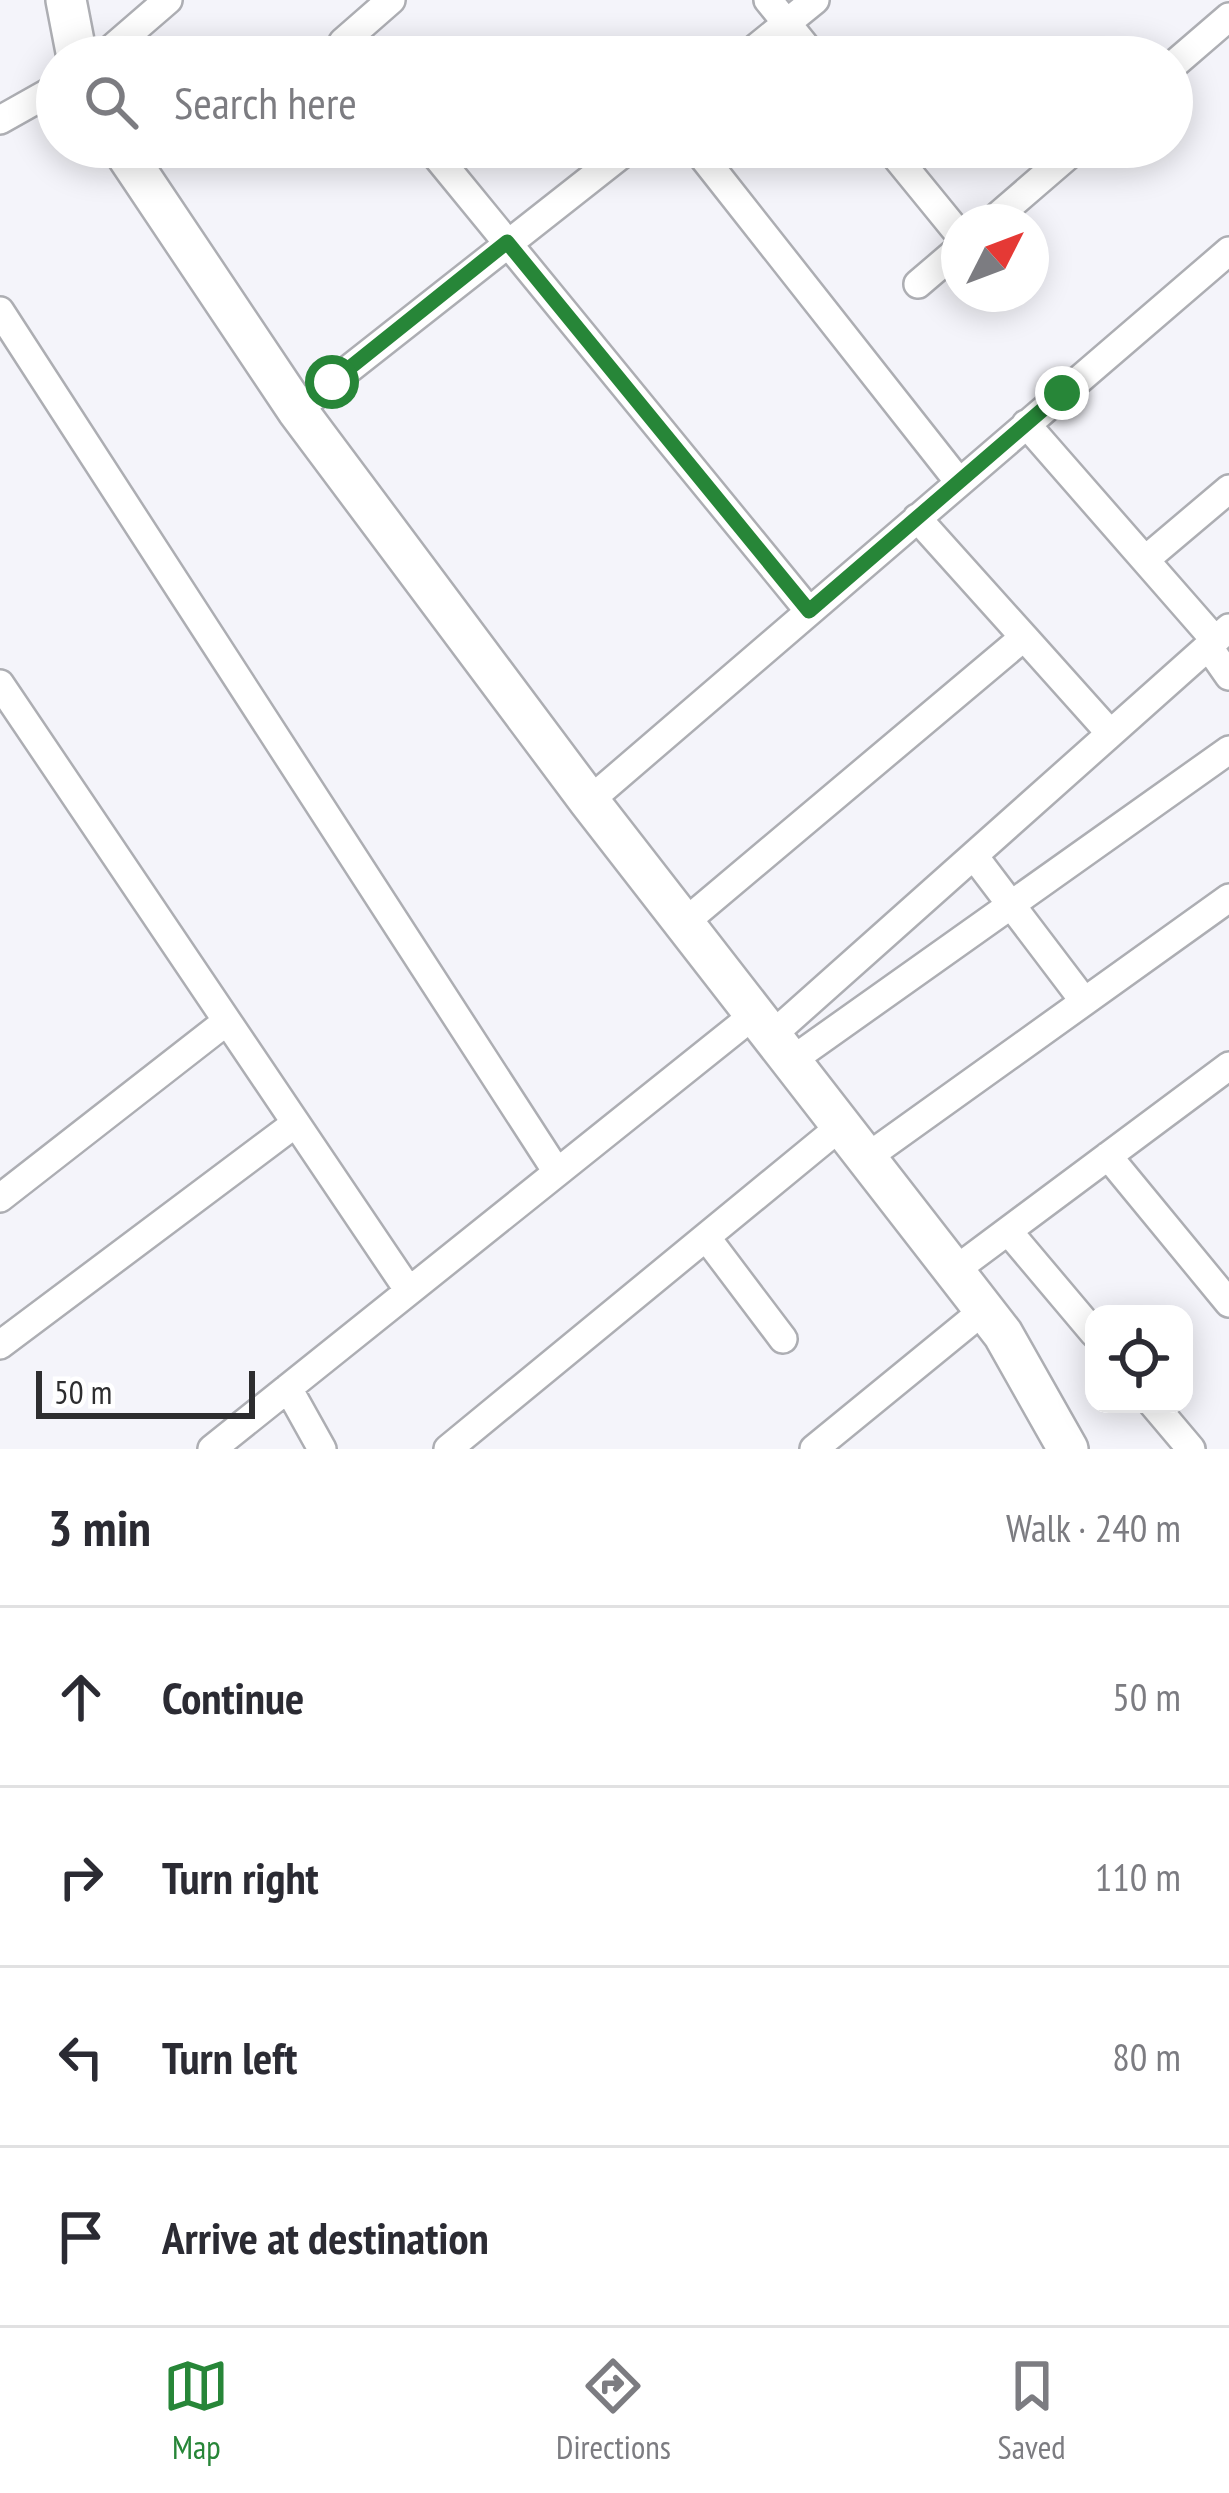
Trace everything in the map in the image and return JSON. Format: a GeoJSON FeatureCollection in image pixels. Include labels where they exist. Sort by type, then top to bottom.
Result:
{"type":"FeatureCollection","features":[{"type":"Feature","properties":{"kind":"street"},"geometry":{"type":"LineString","coordinates":[[66,0],[73,36]]}},
{"type":"Feature","properties":{"kind":"street"},"geometry":{"type":"LineString","coordinates":[[126,36],[168,0]]}},
{"type":"Feature","properties":{"kind":"street"},"geometry":{"type":"LineString","coordinates":[[350,36],[392,0]]}},
{"type":"Feature","properties":{"kind":"street"},"geometry":{"type":"LineString","coordinates":[[768,0],[797,36]]}},
{"type":"Feature","properties":{"kind":"street"},"geometry":{"type":"LineString","coordinates":[[772,36],[815,0]]}},
{"type":"Feature","properties":{"kind":"street"},"geometry":{"type":"LineString","coordinates":[[1193,47],[1229,14],[1221,0]]}},
{"type":"Feature","properties":{"kind":"street"},"geometry":{"type":"LineString","coordinates":[[0,120],[36,100]]}},
{"type":"Feature","properties":{"kind":"street"},"geometry":{"type":"LineString","coordinates":[[135,168],[297,410],[589,801],[1003,1334],[1068,1449]]}},
{"type":"Feature","properties":{"kind":"street"},"geometry":{"type":"LineString","coordinates":[[446,168],[809,611]]}},
{"type":"Feature","properties":{"kind":"street"},"geometry":{"type":"LineString","coordinates":[[297,410],[604,168]]}},
{"type":"Feature","properties":{"kind":"street"},"geometry":{"type":"LineString","coordinates":[[712,168],[959,482]]}},
{"type":"Feature","properties":{"kind":"street"},"geometry":{"type":"LineString","coordinates":[[905,168],[941,212]]}},
{"type":"Feature","properties":{"kind":"street"},"geometry":{"type":"LineString","coordinates":[[1012,204],[1054,168]]}},
{"type":"Feature","properties":{"kind":"street"},"geometry":{"type":"LineString","coordinates":[[589,801],[1229,250]]}},
{"type":"Feature","properties":{"kind":"street"},"geometry":{"type":"LineString","coordinates":[[918,284],[941,264]]}},
{"type":"Feature","properties":{"kind":"street"},"geometry":{"type":"LineString","coordinates":[[0,311],[557,1172]]}},
{"type":"Feature","properties":{"kind":"street"},"geometry":{"type":"LineString","coordinates":[[1026,424],[1217,638],[1229,676]]}},
{"type":"Feature","properties":{"kind":"street"},"geometry":{"type":"LineString","coordinates":[[1144,560],[1229,489]]}},
{"type":"Feature","properties":{"kind":"street"},"geometry":{"type":"LineString","coordinates":[[917,518],[1111,733]]}},
{"type":"Feature","properties":{"kind":"street"},"geometry":{"type":"LineString","coordinates":[[684,923],[1024,637]]}},
{"type":"Feature","properties":{"kind":"street"},"geometry":{"type":"LineString","coordinates":[[772,1037],[1217,638]]}},
{"type":"Feature","properties":{"kind":"street"},"geometry":{"type":"LineString","coordinates":[[0,684],[409,1291]]}},
{"type":"Feature","properties":{"kind":"street"},"geometry":{"type":"LineString","coordinates":[[212,1449],[557,1172],[772,1037],[1011,905],[1229,750]]}},
{"type":"Feature","properties":{"kind":"street"},"geometry":{"type":"LineString","coordinates":[[974,856],[1084,1001]]}},
{"type":"Feature","properties":{"kind":"street"},"geometry":{"type":"LineString","coordinates":[[866,1158],[1229,898]]}},
{"type":"Feature","properties":{"kind":"street"},"geometry":{"type":"LineString","coordinates":[[0,1198],[227,1021]]}},
{"type":"Feature","properties":{"kind":"street"},"geometry":{"type":"LineString","coordinates":[[954,1271],[1108,1156],[1224,1079]]}},
{"type":"Feature","properties":{"kind":"street"},"geometry":{"type":"LineString","coordinates":[[0,1345],[296,1124]]}},
{"type":"Feature","properties":{"kind":"street"},"geometry":{"type":"LineString","coordinates":[[448,1449],[483,1438],[706,1238],[842,1126]]}},
{"type":"Feature","properties":{"kind":"street"},"geometry":{"type":"LineString","coordinates":[[1108,1156],[1229,1304]]}},
{"type":"Feature","properties":{"kind":"street"},"geometry":{"type":"LineString","coordinates":[[1008,1231],[1085,1323]]}},
{"type":"Feature","properties":{"kind":"street"},"geometry":{"type":"LineString","coordinates":[[706,1238],[783,1339]]}},
{"type":"Feature","properties":{"kind":"street"},"geometry":{"type":"LineString","coordinates":[[814,1449],[985,1310]]}},
{"type":"Feature","properties":{"kind":"street"},"geometry":{"type":"LineString","coordinates":[[288,1388],[322,1449]]}},
{"type":"Feature","properties":{"kind":"street"},"geometry":{"type":"LineString","coordinates":[[1161,1413],[1191,1449]]}},
{"type":"Feature","properties":{"kind":"route"},"geometry":{"type":"LineString","coordinates":[[332,382],[507,242],[809,611],[1062,393]]}}]}
